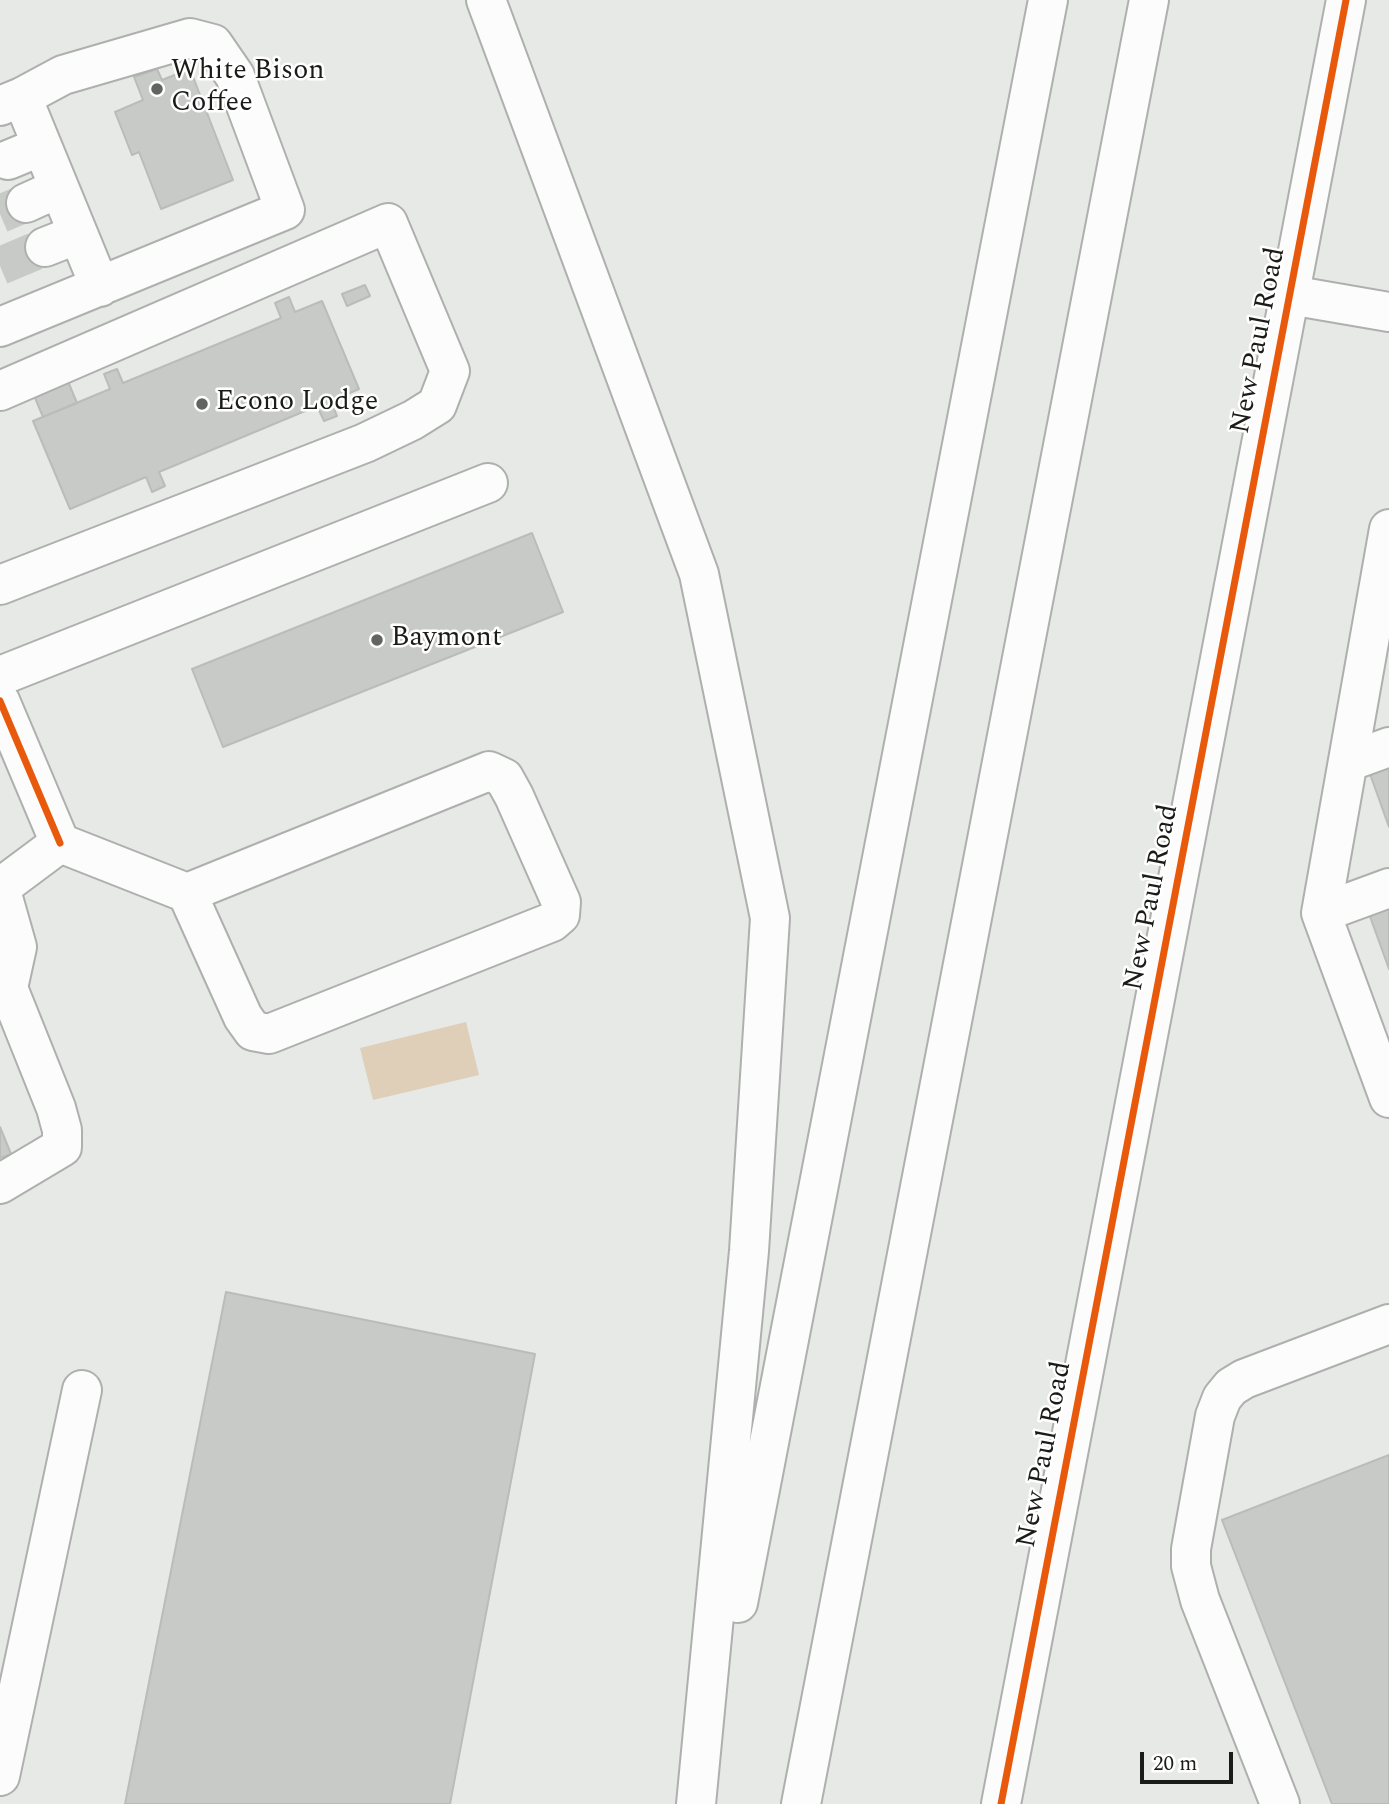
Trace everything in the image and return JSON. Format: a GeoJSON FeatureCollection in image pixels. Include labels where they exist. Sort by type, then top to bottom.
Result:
{"type":"FeatureCollection","features":[{"type":"Feature","properties":{"kind":"main road"},"geometry":{"type":"LineString","coordinates":[[486,0],[699,574],[770,918],[749,1251],[697,1804]]}},
{"type":"Feature","properties":{"kind":"main road"},"geometry":{"type":"LineString","coordinates":[[697,1804],[1048,0]]}},
{"type":"Feature","properties":{"kind":"main road"},"geometry":{"type":"LineString","coordinates":[[801,1804],[1149,0]]}},
{"type":"Feature","properties":{"kind":"main road","name":"New Paul Road"},"geometry":{"type":"LineString","coordinates":[[1001,1804],[1346,0]]}},
{"type":"Feature","properties":{"kind":"main road"},"geometry":{"type":"LineString","coordinates":[[0,327],[100,287],[285,210],[235,76],[213,44],[190,38],[63,75],[11,101],[25,153],[62,240],[100,287]]}},
{"type":"Feature","properties":{"kind":"main road"},"geometry":{"type":"LineString","coordinates":[[0,391],[388,223],[450,371],[437,405],[365,443],[0,585]]}},
{"type":"Feature","properties":{"kind":"main road"},"geometry":{"type":"LineString","coordinates":[[1290,295],[1389,312]]}},
{"type":"Feature","properties":{"kind":"main road"},"geometry":{"type":"LineString","coordinates":[[0,676],[488,483]]}},
{"type":"Feature","properties":{"kind":"main road"},"geometry":{"type":"LineString","coordinates":[[1389,529],[1381,615],[1348,762],[1321,912],[1389,1098]]}},
{"type":"Feature","properties":{"kind":"main road"},"geometry":{"type":"LineString","coordinates":[[0,701],[60,844],[187,893],[489,771],[504,778],[514,796],[561,902],[560,915],[552,922],[269,1034],[253,1031],[243,1017],[187,893]]}},
{"type":"Feature","properties":{"kind":"main road"},"geometry":{"type":"LineString","coordinates":[[1348,762],[1389,747]]}},
{"type":"Feature","properties":{"kind":"main road"},"geometry":{"type":"LineString","coordinates":[[0,1184],[62,1147],[62,1130],[56,1108],[8,988],[17,947],[0,887],[60,844]]}},
{"type":"Feature","properties":{"kind":"main road"},"geometry":{"type":"LineString","coordinates":[[1321,912],[1389,888]]}},
{"type":"Feature","properties":{"kind":"main road"},"geometry":{"type":"LineString","coordinates":[[1280,1804],[1200,1600],[1191,1566],[1191,1549],[1215,1416],[1222,1398],[1231,1387],[1244,1380],[1389,1324]]}},
{"type":"Feature","properties":{"kind":"main road"},"geometry":{"type":"LineString","coordinates":[[0,1776],[82,1390]]}},
{"type":"Feature","properties":{"kind":"shaded area"},"geometry":{"type":"Polygon","coordinates":[[[466,1022],[479,1075],[373,1100],[360,1048],[466,1022]]]}},
{"type":"Feature","properties":{"kind":"building"},"geometry":{"type":"Polygon","coordinates":[[[157,69],[162,80],[190,69],[233,180],[161,209],[139,152],[132,155],[115,112],[143,100],[134,77],[157,69]]]}},
{"type":"Feature","properties":{"kind":"building"},"geometry":{"type":"Polygon","coordinates":[[[365,285],[370,296],[347,306],[342,294],[365,285]]]}},
{"type":"Feature","properties":{"kind":"building","name":"Econo Lodge"},"geometry":{"type":"Polygon","coordinates":[[[289,297],[295,312],[322,301],[359,389],[331,401],[337,416],[324,421],[317,406],[159,472],[165,486],[152,492],[146,477],[70,509],[33,421],[110,389],[104,374],[117,369],[123,383],[281,318],[275,303],[289,297]]]}},
{"type":"Feature","properties":{"kind":"building"},"geometry":{"type":"Polygon","coordinates":[[[67,379],[77,403],[43,417],[33,393],[67,379]]]}},
{"type":"Feature","properties":{"kind":"building","name":"Baymont"},"geometry":{"type":"Polygon","coordinates":[[[532,533],[563,612],[223,747],[192,669],[532,533]]]}},
{"type":"Feature","properties":{"kind":"building"},"geometry":{"type":"Polygon","coordinates":[[[1389,767],[1389,827],[1370,774],[1389,767]]]}},
{"type":"Feature","properties":{"kind":"building"},"geometry":{"type":"Polygon","coordinates":[[[1389,904],[1389,969],[1368,911],[1389,904]]]}},
{"type":"Feature","properties":{"kind":"building"},"geometry":{"type":"Polygon","coordinates":[[[0,1127],[11,1154],[0,1158],[0,1127]]]}},
{"type":"Feature","properties":{"kind":"building"},"geometry":{"type":"Polygon","coordinates":[[[226,1292],[535,1354],[450,1804],[125,1804],[226,1292]]]}},
{"type":"Feature","properties":{"kind":"building"},"geometry":{"type":"Polygon","coordinates":[[[1389,1455],[1389,1804],[1332,1804],[1222,1520],[1389,1455]]]}},
{"type":"Feature","properties":{"kind":"tunnel"},"geometry":{"type":"LineString","coordinates":[[0,214],[26,203]]}},
{"type":"Feature","properties":{"kind":"tunnel"},"geometry":{"type":"LineString","coordinates":[[0,266],[45,247]]}},
{"type":"Feature","properties":{"kind":"cycle path"},"geometry":{"type":"LineString","coordinates":[[1001,1804],[1346,0]]}},
{"type":"Feature","properties":{"kind":"cycle path"},"geometry":{"type":"LineString","coordinates":[[0,701],[60,843]]}},
{"type":"Feature","properties":{"kind":"place","name":"White Bison Coffee"},"geometry":{"type":"Point","coordinates":[157,89]}},
{"type":"Feature","properties":{"kind":"place","name":"Econo Lodge"},"geometry":{"type":"Point","coordinates":[202,404]}},
{"type":"Feature","properties":{"kind":"place","name":"Baymont"},"geometry":{"type":"Point","coordinates":[377,640]}}]}
